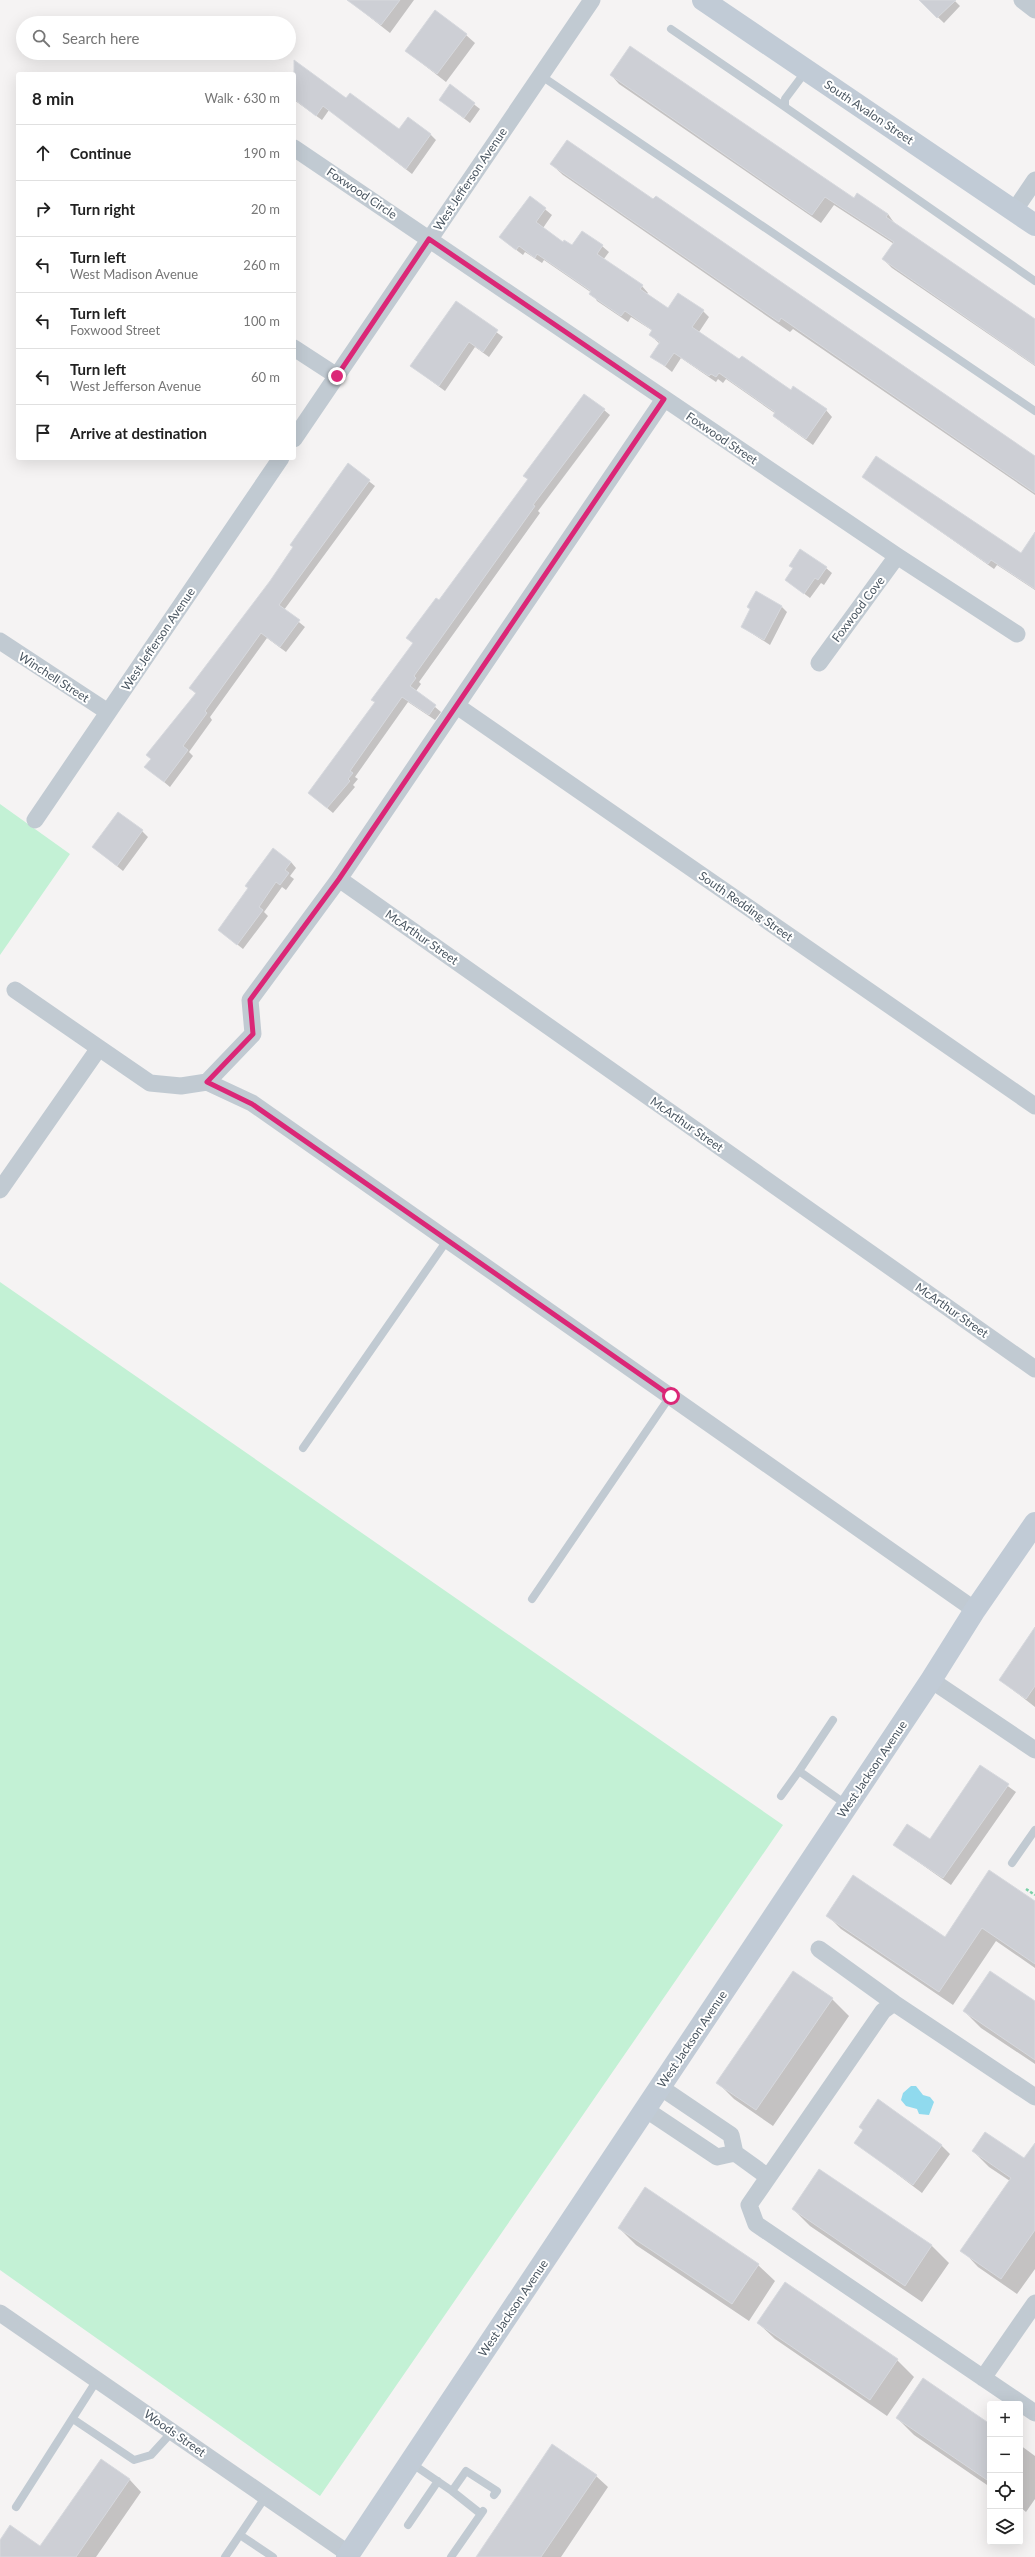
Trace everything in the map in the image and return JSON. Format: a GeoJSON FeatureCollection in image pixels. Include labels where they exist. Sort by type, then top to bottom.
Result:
{"type":"FeatureCollection","features":[{"type":"Feature","properties":{"kind":"street","name":"West Jefferson Avenue"},"geometry":{"type":"LineString","coordinates":[[296,435],[592,0]]}},
{"type":"Feature","properties":{"kind":"street","name":"South Avalon Street"},"geometry":{"type":"LineString","coordinates":[[703,0],[1035,225]]}},
{"type":"Feature","properties":{"kind":"street"},"geometry":{"type":"LineString","coordinates":[[1022,0],[1035,10]]}},
{"type":"Feature","properties":{"kind":"street","name":"Foxwood Circle"},"geometry":{"type":"LineString","coordinates":[[296,149],[429,239]]}},
{"type":"Feature","properties":{"kind":"street"},"geometry":{"type":"LineString","coordinates":[[1014,211],[1035,180]]}},
{"type":"Feature","properties":{"kind":"street","name":"Foxwood Street"},"geometry":{"type":"LineString","coordinates":[[429,239],[897,556],[1017,634]]}},
{"type":"Feature","properties":{"kind":"street"},"geometry":{"type":"LineString","coordinates":[[296,349],[337,376]]}},
{"type":"Feature","properties":{"kind":"street"},"geometry":{"type":"LineString","coordinates":[[207,1082],[253,1034],[250,1000],[339,879],[664,399]]}},
{"type":"Feature","properties":{"kind":"street","name":"West Jefferson Avenue"},"geometry":{"type":"LineString","coordinates":[[35,820],[280,460]]}},
{"type":"Feature","properties":{"kind":"street","name":"Foxwood Cove"},"geometry":{"type":"LineString","coordinates":[[818,662],[897,556]]}},
{"type":"Feature","properties":{"kind":"street","name":"Winchell Street"},"geometry":{"type":"LineString","coordinates":[[0,641],[108,712]]}},
{"type":"Feature","properties":{"kind":"street","name":"South Redding Street"},"geometry":{"type":"LineString","coordinates":[[457,706],[1035,1106]]}},
{"type":"Feature","properties":{"kind":"street","name":"McArthur Street"},"geometry":{"type":"LineString","coordinates":[[339,879],[1035,1369]]}},
{"type":"Feature","properties":{"kind":"street"},"geometry":{"type":"LineString","coordinates":[[15,990],[150,1082],[181,1086],[207,1082],[252,1104],[448,1239],[975,1610]]}},
{"type":"Feature","properties":{"kind":"street"},"geometry":{"type":"LineString","coordinates":[[0,1190],[99,1048]]}},
{"type":"Feature","properties":{"kind":"street","name":"West Jackson Avenue"},"geometry":{"type":"LineString","coordinates":[[350,2556],[410,2462],[931,1680],[975,1610],[1035,1524]]}},
{"type":"Feature","properties":{"kind":"street"},"geometry":{"type":"LineString","coordinates":[[931,1680],[1035,1750]]}},
{"type":"Feature","properties":{"kind":"street"},"geometry":{"type":"LineString","coordinates":[[819,1949],[894,2003],[1035,2097]]}},
{"type":"Feature","properties":{"kind":"street"},"geometry":{"type":"LineString","coordinates":[[894,2003],[882,2011],[750,2205],[756,2224],[1035,2414]]}},
{"type":"Feature","properties":{"kind":"street"},"geometry":{"type":"LineString","coordinates":[[660,2087],[731,2135],[735,2153],[768,2177]]}},
{"type":"Feature","properties":{"kind":"street"},"geometry":{"type":"LineString","coordinates":[[645,2109],[717,2157],[735,2153]]}},
{"type":"Feature","properties":{"kind":"street"},"geometry":{"type":"LineString","coordinates":[[983,2378],[1035,2303]]}},
{"type":"Feature","properties":{"kind":"street","name":"Woods Street"},"geometry":{"type":"LineString","coordinates":[[0,2313],[266,2496],[350,2556]]}},
{"type":"Feature","properties":{"kind":"lane"},"geometry":{"type":"LineString","coordinates":[[671,29],[1035,281]]}},
{"type":"Feature","properties":{"kind":"lane"},"geometry":{"type":"LineString","coordinates":[[785,107],[785,99],[806,70]]}},
{"type":"Feature","properties":{"kind":"lane"},"geometry":{"type":"LineString","coordinates":[[540,75],[1035,411]]}},
{"type":"Feature","properties":{"kind":"lane"},"geometry":{"type":"LineString","coordinates":[[303,1448],[448,1239]]}},
{"type":"Feature","properties":{"kind":"lane"},"geometry":{"type":"LineString","coordinates":[[532,1599],[671,1396]]}},
{"type":"Feature","properties":{"kind":"lane"},"geometry":{"type":"LineString","coordinates":[[781,1796],[833,1720]]}},
{"type":"Feature","properties":{"kind":"lane"},"geometry":{"type":"LineString","coordinates":[[799,1771],[848,1805]]}},
{"type":"Feature","properties":{"kind":"lane"},"geometry":{"type":"LineString","coordinates":[[1012,1863],[1035,1830]]}},
{"type":"Feature","properties":{"kind":"lane"},"geometry":{"type":"LineString","coordinates":[[16,2507],[97,2380]]}},
{"type":"Feature","properties":{"kind":"lane"},"geometry":{"type":"LineString","coordinates":[[73,2419],[134,2460],[151,2455],[172,2432]]}},
{"type":"Feature","properties":{"kind":"lane"},"geometry":{"type":"LineString","coordinates":[[410,2462],[482,2513],[451,2557]]}},
{"type":"Feature","properties":{"kind":"lane"},"geometry":{"type":"LineString","coordinates":[[452,2491],[466,2470],[497,2491],[494,2495]]}},
{"type":"Feature","properties":{"kind":"lane"},"geometry":{"type":"LineString","coordinates":[[408,2525],[438,2481]]}},
{"type":"Feature","properties":{"kind":"lane"},"geometry":{"type":"LineString","coordinates":[[225,2557],[266,2496]]}},
{"type":"Feature","properties":{"kind":"lane"},"geometry":{"type":"LineString","coordinates":[[240,2535],[273,2557]]}},
{"type":"Feature","properties":{"kind":"path"},"geometry":{"type":"LineString","coordinates":[[1026,1889],[1035,1895]]}},
{"type":"Feature","properties":{"kind":"green space"},"geometry":{"type":"Polygon","coordinates":[[[0,804],[70,854],[0,955],[0,804]]]}},
{"type":"Feature","properties":{"kind":"green space"},"geometry":{"type":"Polygon","coordinates":[[[0,1282],[783,1825],[320,2496],[0,2270],[0,1282]]]}},
{"type":"Feature","properties":{"kind":"water"},"geometry":{"type":"Polygon","coordinates":[[[911,2086],[916,2086],[923,2095],[930,2097],[934,2102],[929,2115],[919,2114],[917,2109],[906,2106],[901,2100],[903,2093],[911,2086]]]}},
{"type":"Feature","properties":{"kind":"building"},"geometry":{"type":"Polygon","coordinates":[[[347,0],[400,0],[381,25],[347,0]]]}},
{"type":"Feature","properties":{"kind":"building"},"geometry":{"type":"Polygon","coordinates":[[[919,0],[956,0],[937,18],[919,0]]]}},
{"type":"Feature","properties":{"kind":"building"},"geometry":{"type":"Polygon","coordinates":[[[435,10],[467,34],[437,74],[405,51],[435,10]]]}},
{"type":"Feature","properties":{"kind":"building"},"geometry":{"type":"Polygon","coordinates":[[[630,46],[854,198],[857,193],[888,214],[886,217],[1035,319],[1035,365],[882,259],[894,242],[825,197],[812,215],[610,75],[630,46]]]}},
{"type":"Feature","properties":{"kind":"building"},"geometry":{"type":"Polygon","coordinates":[[[294,60],[346,98],[350,93],[399,129],[408,117],[431,134],[406,169],[323,106],[316,116],[296,101],[296,72],[294,72],[294,60]]]}},
{"type":"Feature","properties":{"kind":"building"},"geometry":{"type":"Polygon","coordinates":[[[450,84],[475,103],[464,118],[439,100],[450,84]]]}},
{"type":"Feature","properties":{"kind":"building"},"geometry":{"type":"Polygon","coordinates":[[[567,140],[653,199],[656,196],[1035,456],[1035,493],[781,318],[779,322],[550,164],[567,140]]]}},
{"type":"Feature","properties":{"kind":"building"},"geometry":{"type":"Polygon","coordinates":[[[530,196],[546,208],[536,222],[563,242],[564,240],[572,245],[582,231],[603,245],[597,254],[643,285],[640,289],[668,308],[678,293],[704,310],[692,327],[739,359],[742,356],[791,390],[793,386],[827,409],[806,439],[773,416],[775,412],[719,373],[716,377],[711,374],[709,376],[674,353],[665,366],[650,357],[660,342],[649,335],[652,330],[625,311],[621,316],[589,294],[591,291],[537,254],[535,258],[519,246],[516,250],[499,237],[530,196]]]}},
{"type":"Feature","properties":{"kind":"building"},"geometry":{"type":"Polygon","coordinates":[[[456,301],[498,330],[483,352],[469,342],[439,386],[410,366],[456,301]]]}},
{"type":"Feature","properties":{"kind":"building"},"geometry":{"type":"Polygon","coordinates":[[[584,394],[605,409],[533,505],[535,506],[414,676],[416,678],[410,686],[436,705],[429,715],[402,697],[350,771],[353,773],[348,779],[350,781],[327,808],[308,793],[375,702],[371,700],[413,643],[406,638],[436,598],[439,600],[528,479],[523,476],[584,394]]]}},
{"type":"Feature","properties":{"kind":"building"},"geometry":{"type":"Polygon","coordinates":[[[876,456],[1021,553],[1035,532],[1035,589],[991,560],[988,564],[862,477],[876,456]]]}},
{"type":"Feature","properties":{"kind":"building"},"geometry":{"type":"Polygon","coordinates":[[[348,463],[370,480],[279,605],[300,620],[280,647],[261,633],[205,711],[207,713],[183,746],[188,750],[164,782],[144,767],[151,759],[146,755],[196,693],[189,688],[270,581],[293,547],[290,545],[348,463]]]}},
{"type":"Feature","properties":{"kind":"building"},"geometry":{"type":"Polygon","coordinates":[[[800,549],[827,567],[818,580],[815,578],[804,594],[785,580],[793,568],[789,566],[800,549]]]}},
{"type":"Feature","properties":{"kind":"building"},"geometry":{"type":"Polygon","coordinates":[[[756,591],[782,606],[764,640],[741,627],[750,609],[747,607],[756,591]]]}},
{"type":"Feature","properties":{"kind":"building"},"geometry":{"type":"Polygon","coordinates":[[[118,812],[143,830],[117,866],[92,847],[118,812]]]}},
{"type":"Feature","properties":{"kind":"building"},"geometry":{"type":"Polygon","coordinates":[[[273,848],[291,862],[285,870],[289,873],[280,885],[276,882],[259,907],[263,910],[237,945],[218,930],[248,888],[245,886],[273,848]]]}},
{"type":"Feature","properties":{"kind":"building"},"geometry":{"type":"Polygon","coordinates":[[[1035,1627],[1035,1686],[1026,1699],[999,1680],[1035,1627]]]}},
{"type":"Feature","properties":{"kind":"building"},"geometry":{"type":"Polygon","coordinates":[[[980,1765],[1009,1784],[943,1878],[893,1845],[907,1824],[930,1839],[980,1765]]]}},
{"type":"Feature","properties":{"kind":"building"},"geometry":{"type":"Polygon","coordinates":[[[989,1870],[1035,1901],[1035,1964],[982,1928],[939,1992],[826,1916],[853,1875],[945,1937],[989,1870]]]}},
{"type":"Feature","properties":{"kind":"building"},"geometry":{"type":"Polygon","coordinates":[[[793,1971],[833,1998],[756,2110],[716,2083],[793,1971]]]}},
{"type":"Feature","properties":{"kind":"building"},"geometry":{"type":"Polygon","coordinates":[[[990,1971],[1035,2001],[1035,2060],[963,2011],[990,1971]]]}},
{"type":"Feature","properties":{"kind":"building"},"geometry":{"type":"Polygon","coordinates":[[[878,2099],[942,2145],[913,2185],[854,2143],[863,2130],[859,2127],[878,2099]]]}},
{"type":"Feature","properties":{"kind":"building"},"geometry":{"type":"Polygon","coordinates":[[[985,2132],[1024,2158],[1035,2143],[1035,2230],[1001,2279],[960,2251],[1011,2178],[972,2151],[985,2132]]]}},
{"type":"Feature","properties":{"kind":"building"},"geometry":{"type":"Polygon","coordinates":[[[819,2169],[932,2245],[905,2286],[792,2209],[819,2169]]]}},
{"type":"Feature","properties":{"kind":"building"},"geometry":{"type":"Polygon","coordinates":[[[645,2187],[759,2264],[732,2304],[618,2228],[645,2187]]]}},
{"type":"Feature","properties":{"kind":"building"},"geometry":{"type":"Polygon","coordinates":[[[785,2282],[898,2359],[870,2400],[757,2323],[785,2282]]]}},
{"type":"Feature","properties":{"kind":"building"},"geometry":{"type":"Polygon","coordinates":[[[923,2378],[987,2422],[987,2480],[896,2418],[923,2378]]]}},
{"type":"Feature","properties":{"kind":"building"},"geometry":{"type":"Polygon","coordinates":[[[552,2444],[597,2475],[541,2557],[476,2557],[552,2444]]]}},
{"type":"Feature","properties":{"kind":"building"},"geometry":{"type":"Polygon","coordinates":[[[101,2459],[130,2479],[76,2557],[0,2557],[0,2540],[10,2525],[40,2546],[101,2459]]]}},
{"type":"Feature","properties":{"kind":"route"},"geometry":{"type":"LineString","coordinates":[[337,376],[429,239],[664,399],[339,879],[250,1000],[253,1034],[207,1082],[252,1104],[448,1239],[671,1396]]}}]}
